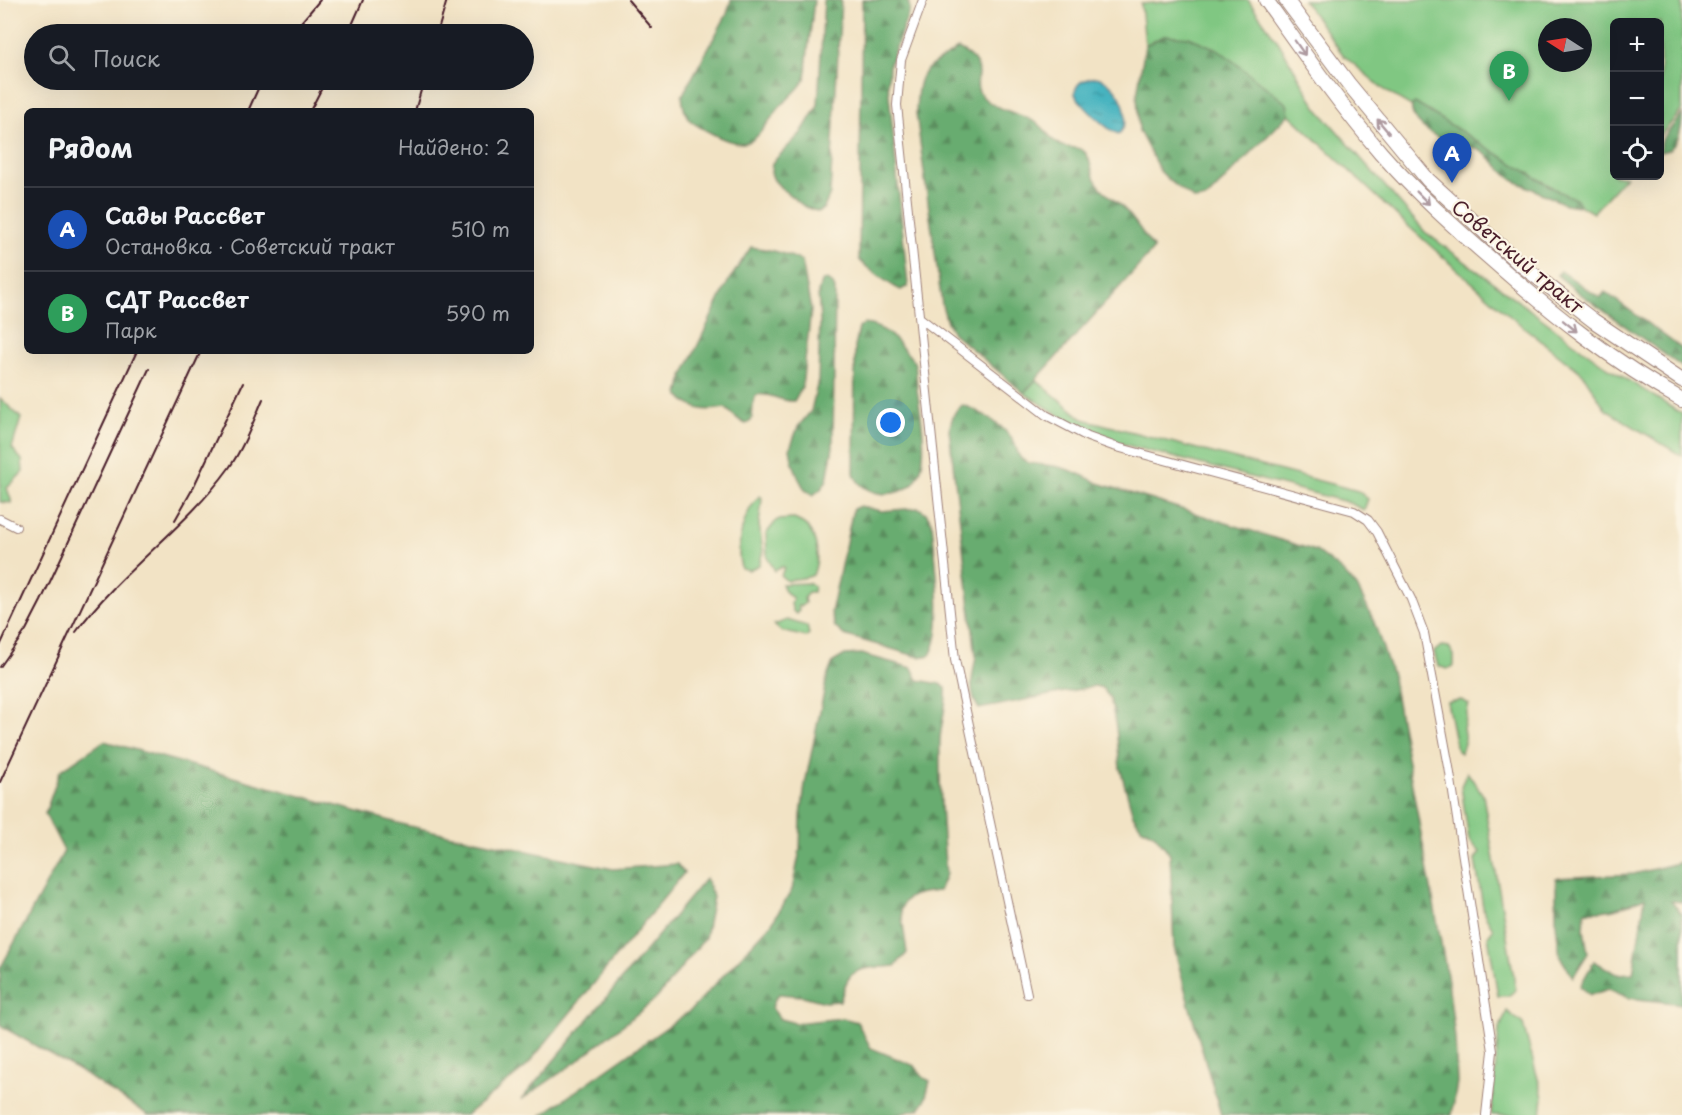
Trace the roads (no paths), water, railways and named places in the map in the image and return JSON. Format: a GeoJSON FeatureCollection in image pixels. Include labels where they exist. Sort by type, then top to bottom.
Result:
{"type":"FeatureCollection","features":[{"type":"Feature","properties":{"kind":"highway","name":"Советский тракт"},"geometry":{"type":"LineString","coordinates":[[1266,0],[1331,93],[1381,153],[1443,218],[1528,292],[1589,341],[1682,400]]}},
{"type":"Feature","properties":{"kind":"highway","name":"Советский тракт"},"geometry":{"type":"LineString","coordinates":[[1286,0],[1348,83],[1428,180],[1520,264],[1594,321],[1682,380]]}},
{"type":"Feature","properties":{"kind":"street"},"geometry":{"type":"LineString","coordinates":[[923,0],[901,60],[897,105],[955,660],[1027,994]]}},
{"type":"Feature","properties":{"kind":"street"},"geometry":{"type":"LineString","coordinates":[[920,318],[1047,415],[1088,437],[1113,446],[1354,511],[1368,520],[1377,532],[1411,599],[1424,633],[1449,767],[1493,1051],[1486,1115]]}},
{"type":"Feature","properties":{"kind":"street"},"geometry":{"type":"LineString","coordinates":[[0,519],[16,527]]}},
{"type":"Feature","properties":{"kind":"water"},"geometry":{"type":"Polygon","coordinates":[[[1096,77],[1111,85],[1122,100],[1126,118],[1119,134],[1095,117],[1075,94],[1079,84],[1096,77]]]}},
{"type":"Feature","properties":{"kind":"railway"},"geometry":{"type":"LineString","coordinates":[[300,24],[320,0]]}},
{"type":"Feature","properties":{"kind":"railway"},"geometry":{"type":"LineString","coordinates":[[352,24],[363,0]]}},
{"type":"Feature","properties":{"kind":"railway"},"geometry":{"type":"LineString","coordinates":[[440,24],[447,0]]}},
{"type":"Feature","properties":{"kind":"railway"},"geometry":{"type":"LineString","coordinates":[[628,0],[652,28]]}},
{"type":"Feature","properties":{"kind":"railway"},"geometry":{"type":"LineString","coordinates":[[249,108],[257,90]]}},
{"type":"Feature","properties":{"kind":"railway"},"geometry":{"type":"LineString","coordinates":[[312,108],[321,90]]}},
{"type":"Feature","properties":{"kind":"railway"},"geometry":{"type":"LineString","coordinates":[[416,108],[421,90]]}},
{"type":"Feature","properties":{"kind":"railway"},"geometry":{"type":"LineString","coordinates":[[0,646],[136,354]]}},
{"type":"Feature","properties":{"kind":"railway"},"geometry":{"type":"LineString","coordinates":[[0,782],[200,354]]}},
{"type":"Feature","properties":{"kind":"railway"},"geometry":{"type":"LineString","coordinates":[[0,667],[26,630],[41,601],[149,369]]}},
{"type":"Feature","properties":{"kind":"railway"},"geometry":{"type":"LineString","coordinates":[[175,520],[192,490],[243,383]]}},
{"type":"Feature","properties":{"kind":"railway"},"geometry":{"type":"LineString","coordinates":[[76,632],[112,589],[212,490],[239,452],[263,399]]}},
{"type":"Feature","properties":{"kind":"place","name":"СДТ Рассвет"},"geometry":{"type":"Point","coordinates":[1509,101]}},
{"type":"Feature","properties":{"kind":"place","name":"Сады Рассвет"},"geometry":{"type":"Point","coordinates":[1452,183]}}]}
